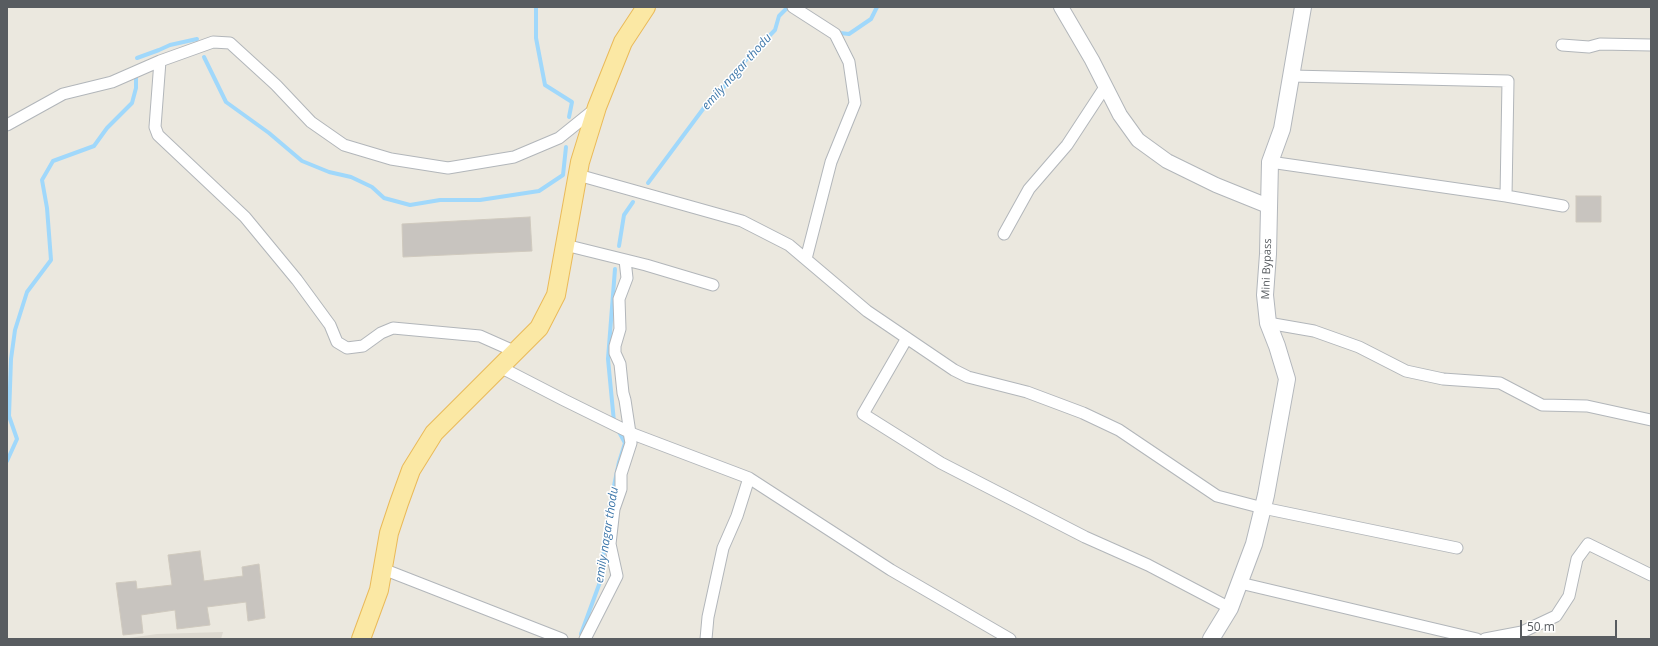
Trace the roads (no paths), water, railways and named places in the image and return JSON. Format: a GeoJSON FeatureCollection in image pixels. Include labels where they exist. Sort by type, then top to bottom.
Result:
{"type":"FeatureCollection","features":[{"type":"Feature","properties":{"kind":"main road"},"geometry":{"type":"LineString","coordinates":[[361,639],[379,590],[389,533],[398,503],[411,470],[434,433],[539,328],[556,295],[580,162],[597,107],[623,42],[646,7]]}},
{"type":"Feature","properties":{"kind":"main road","name":"Mini Bypass"},"geometry":{"type":"LineString","coordinates":[[1211,639],[1230,608],[1254,544],[1263,508],[1287,379],[1268,323],[1265,295],[1268,254],[1268,206],[1270,162],[1282,128],[1302,7]]}},
{"type":"Feature","properties":{"kind":"street"},"geometry":{"type":"LineString","coordinates":[[793,7],[835,34],[849,62],[855,103],[831,162],[806,259]]}},
{"type":"Feature","properties":{"kind":"street"},"geometry":{"type":"LineString","coordinates":[[1061,7],[1120,115],[1138,140],[1168,161],[1202,178],[1268,206]]}},
{"type":"Feature","properties":{"kind":"street"},"geometry":{"type":"LineString","coordinates":[[7,125],[63,94],[112,82],[160,61],[213,42],[230,43],[276,85],[311,122],[344,145],[391,159],[448,168],[514,157],[559,138],[597,107]]}},
{"type":"Feature","properties":{"kind":"street"},"geometry":{"type":"LineString","coordinates":[[1562,45],[1588,47],[1600,44],[1651,46]]}},
{"type":"Feature","properties":{"kind":"street"},"geometry":{"type":"LineString","coordinates":[[160,61],[155,127],[158,135],[245,217],[297,280],[330,325],[337,342],[347,348],[363,346],[381,333],[393,328],[480,336],[516,352]]}},
{"type":"Feature","properties":{"kind":"street"},"geometry":{"type":"LineString","coordinates":[[1291,76],[1508,81],[1506,196]]}},
{"type":"Feature","properties":{"kind":"street"},"geometry":{"type":"LineString","coordinates":[[1004,234],[1029,189],[1068,145],[1105,87]]}},
{"type":"Feature","properties":{"kind":"street"},"geometry":{"type":"LineString","coordinates":[[1270,162],[1506,196],[1563,206]]}},
{"type":"Feature","properties":{"kind":"street"},"geometry":{"type":"LineString","coordinates":[[578,175],[742,221],[789,245],[868,310],[954,370],[968,377],[1027,392],[1082,412],[1119,430],[1217,496],[1263,508],[1457,548]]}},
{"type":"Feature","properties":{"kind":"street"},"geometry":{"type":"LineString","coordinates":[[565,245],[713,285]]}},
{"type":"Feature","properties":{"kind":"street"},"geometry":{"type":"LineString","coordinates":[[586,639],[617,576],[610,544],[614,509],[621,489],[621,474],[631,443],[623,393],[622,372],[615,353],[615,346],[620,329],[619,299],[627,278],[625,260]]}},
{"type":"Feature","properties":{"kind":"street"},"geometry":{"type":"LineString","coordinates":[[1268,323],[1322,334],[1360,347],[1406,371],[1443,379],[1500,383],[1542,405],[1587,406],[1651,420]]}},
{"type":"Feature","properties":{"kind":"street"},"geometry":{"type":"LineString","coordinates":[[907,338],[864,414],[941,463],[1084,537],[1148,564],[1230,608]]}},
{"type":"Feature","properties":{"kind":"street"},"geometry":{"type":"LineString","coordinates":[[500,367],[630,432],[749,478],[891,570],[1010,639]]}},
{"type":"Feature","properties":{"kind":"street"},"geometry":{"type":"LineString","coordinates":[[706,639],[708,616],[723,548],[737,516],[749,478]]}},
{"type":"Feature","properties":{"kind":"street"},"geometry":{"type":"LineString","coordinates":[[1485,639],[1522,636],[1556,616],[1569,596],[1577,558],[1588,544],[1651,575]]}},
{"type":"Feature","properties":{"kind":"street"},"geometry":{"type":"LineString","coordinates":[[383,569],[562,639]]}},
{"type":"Feature","properties":{"kind":"street"},"geometry":{"type":"LineString","coordinates":[[1240,583],[1477,639]]}},
{"type":"Feature","properties":{"kind":"waterway"},"geometry":{"type":"LineString","coordinates":[[536,7],[536,38],[545,85],[572,102],[569,117]]}},
{"type":"Feature","properties":{"kind":"waterway","name":"emily nagar thodu"},"geometry":{"type":"LineString","coordinates":[[836,30],[840,33],[849,34],[871,19],[877,7]]}},
{"type":"Feature","properties":{"kind":"waterway","name":"emily nagar thodu"},"geometry":{"type":"LineString","coordinates":[[648,183],[709,101],[724,87],[740,66],[775,30],[779,16],[787,8],[791,10]]}},
{"type":"Feature","properties":{"kind":"waterway"},"geometry":{"type":"LineString","coordinates":[[137,58],[170,45],[197,39]]}},
{"type":"Feature","properties":{"kind":"waterway"},"geometry":{"type":"LineString","coordinates":[[204,57],[226,102],[269,133],[302,161],[329,172],[351,177],[372,187],[384,198],[410,205],[440,200],[480,200],[539,191],[563,175],[566,147]]}},
{"type":"Feature","properties":{"kind":"waterway"},"geometry":{"type":"LineString","coordinates":[[7,461],[17,439],[9,416],[11,359],[15,330],[27,292],[51,260],[47,208],[42,180],[53,161],[94,146],[107,128],[132,103],[136,88],[136,78]]}},
{"type":"Feature","properties":{"kind":"waterway","name":"emily nagar thodu"},"geometry":{"type":"LineString","coordinates":[[619,246],[624,215],[633,202]]}},
{"type":"Feature","properties":{"kind":"waterway","name":"emily nagar thodu"},"geometry":{"type":"LineString","coordinates":[[614,422],[608,359],[615,269]]}},
{"type":"Feature","properties":{"kind":"waterway","name":"emily nagar thodu"},"geometry":{"type":"LineString","coordinates":[[609,510],[619,462],[625,443],[618,430]]}},
{"type":"Feature","properties":{"kind":"waterway","name":"emily nagar thodu"},"geometry":{"type":"LineString","coordinates":[[581,634],[600,582],[605,542]]}}]}
